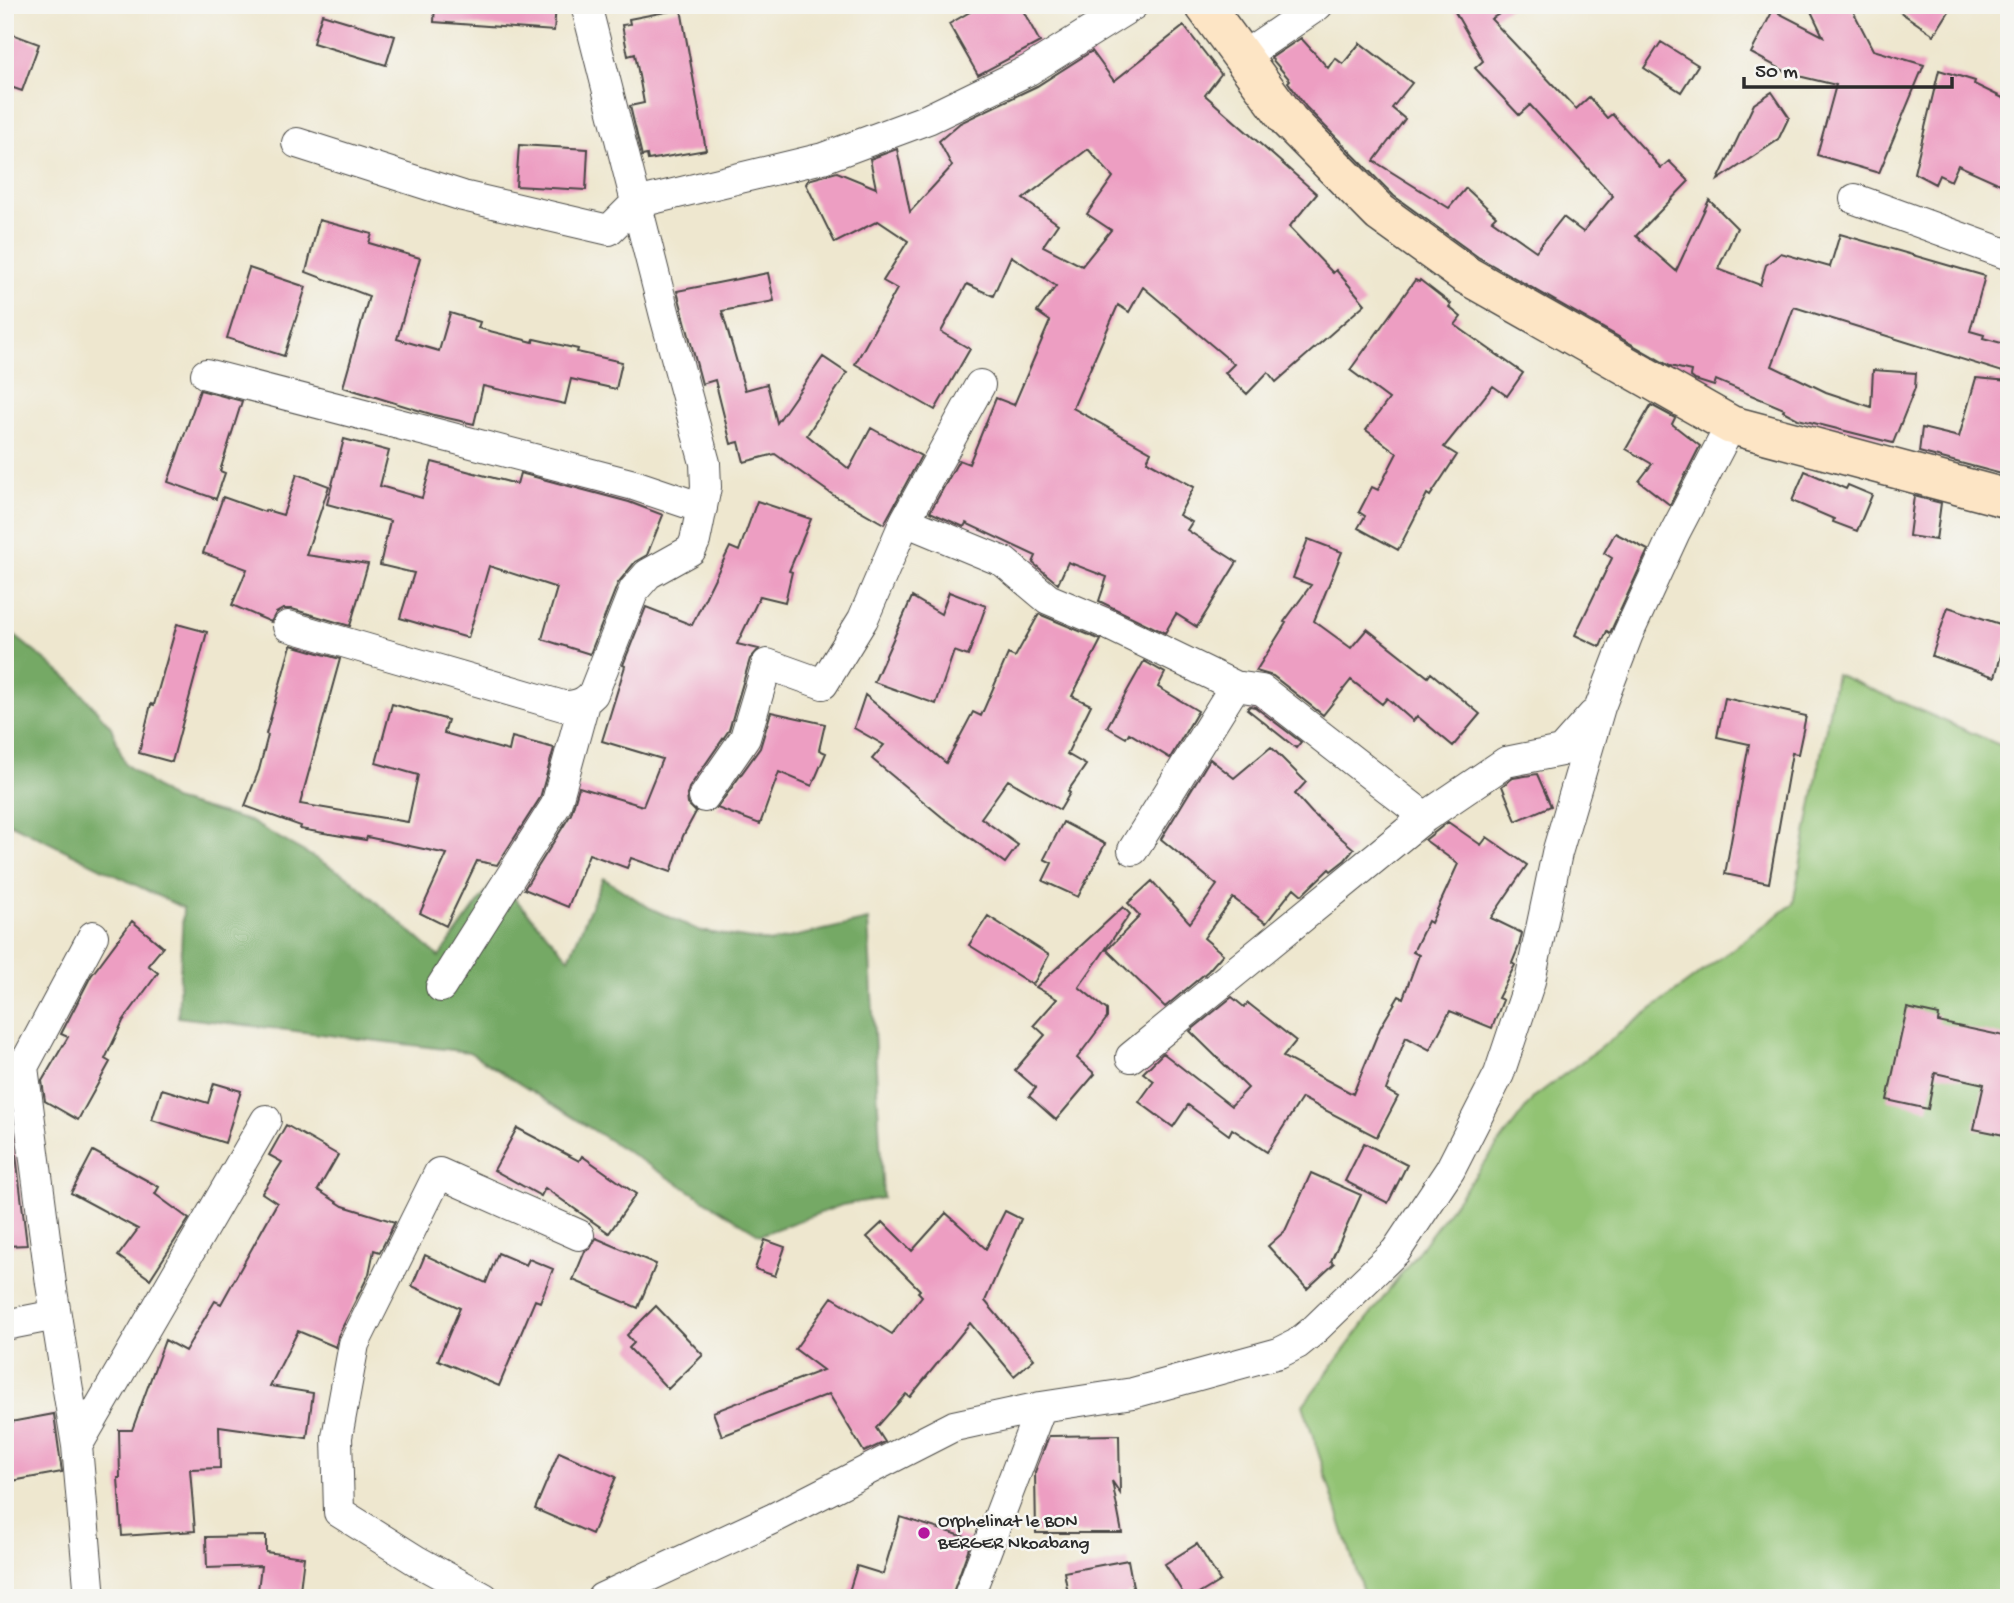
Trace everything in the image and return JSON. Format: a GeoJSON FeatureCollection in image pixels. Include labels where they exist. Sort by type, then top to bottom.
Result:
{"type":"FeatureCollection","features":[{"type":"Feature","properties":{"kind":"street"},"geometry":{"type":"LineString","coordinates":[[441,987],[556,805],[584,703],[593,694],[601,677],[634,590],[648,574],[691,550],[706,487],[703,446],[665,316],[586,5]]}},
{"type":"Feature","properties":{"kind":"street"},"geometry":{"type":"LineString","coordinates":[[297,143],[463,196],[609,230],[636,203],[823,158],[928,119],[1029,70],[1133,5]]}},
{"type":"Feature","properties":{"kind":"street"},"geometry":{"type":"LineString","coordinates":[[1204,5],[1289,121],[1380,213],[1466,275],[1731,425],[2009,499]]}},
{"type":"Feature","properties":{"kind":"street"},"geometry":{"type":"LineString","coordinates":[[1242,57],[1318,5]]}},
{"type":"Feature","properties":{"kind":"street"},"geometry":{"type":"LineString","coordinates":[[1855,199],[2009,254]]}},
{"type":"Feature","properties":{"kind":"street"},"geometry":{"type":"LineString","coordinates":[[206,374],[634,485],[702,508]]}},
{"type":"Feature","properties":{"kind":"street"},"geometry":{"type":"LineString","coordinates":[[704,797],[745,738],[767,664],[823,684],[863,618],[905,522],[980,385]]}},
{"type":"Feature","properties":{"kind":"street"},"geometry":{"type":"LineString","coordinates":[[603,1598],[774,1518],[954,1426],[1041,1407],[1133,1393],[1279,1353],[1297,1344],[1313,1331],[1396,1251],[1450,1170],[1499,1073],[1531,981],[1557,853],[1600,707],[1638,611],[1675,532],[1731,425]]}},
{"type":"Feature","properties":{"kind":"street"},"geometry":{"type":"LineString","coordinates":[[905,522],[1004,562],[1048,599],[1105,623],[1235,686],[1262,690],[1425,817]]}},
{"type":"Feature","properties":{"kind":"street"},"geometry":{"type":"LineString","coordinates":[[288,626],[563,705],[584,703]]}},
{"type":"Feature","properties":{"kind":"street"},"geometry":{"type":"LineString","coordinates":[[1133,850],[1235,686]]}},
{"type":"Feature","properties":{"kind":"street"},"geometry":{"type":"LineString","coordinates":[[1131,1057],[1425,817],[1506,762],[1561,751],[1600,707]]}},
{"type":"Feature","properties":{"kind":"street"},"geometry":{"type":"LineString","coordinates":[[90,1598],[77,1446],[14,1065],[93,936]]}},
{"type":"Feature","properties":{"kind":"street"},"geometry":{"type":"LineString","coordinates":[[77,1446],[266,1120]]}},
{"type":"Feature","properties":{"kind":"street"},"geometry":{"type":"LineString","coordinates":[[484,1598],[417,1561],[339,1512],[337,1437],[354,1345],[439,1173],[579,1235]]}},
{"type":"Feature","properties":{"kind":"street"},"geometry":{"type":"LineString","coordinates":[[5,1325],[56,1315]]}},
{"type":"Feature","properties":{"kind":"street"},"geometry":{"type":"LineString","coordinates":[[968,1598],[1041,1407]]}},
{"type":"Feature","properties":{"kind":"green space"},"geometry":{"type":"Polygon","coordinates":[[[5,628],[71,681],[111,727],[125,764],[173,800],[249,821],[347,876],[439,957],[496,878],[569,958],[603,878],[650,908],[700,931],[771,942],[868,920],[883,1198],[842,1205],[760,1235],[469,1052],[178,1017],[183,908],[5,821],[5,628]]]}},
{"type":"Feature","properties":{"kind":"green space"},"geometry":{"type":"Polygon","coordinates":[[[1836,674],[2009,749],[2009,1598],[1365,1598],[1303,1405],[1534,1097],[1793,904],[1836,674]]]}},
{"type":"Feature","properties":{"kind":"building"},"geometry":{"type":"Polygon","coordinates":[[[435,5],[556,5],[554,31],[434,22],[435,5]]]}},
{"type":"Feature","properties":{"kind":"building"},"geometry":{"type":"Polygon","coordinates":[[[982,5],[1020,5],[1040,42],[978,75],[949,24],[982,5]]]}},
{"type":"Feature","properties":{"kind":"building"},"geometry":{"type":"Polygon","coordinates":[[[1451,5],[1514,5],[1491,19],[1576,109],[1589,97],[1607,118],[1612,114],[1661,168],[1669,161],[1689,181],[1636,236],[1676,271],[1709,200],[1737,228],[1718,269],[1760,285],[1766,265],[1781,253],[1830,267],[1840,234],[1985,276],[1970,331],[1984,335],[1983,338],[2009,345],[2009,374],[1794,307],[1772,366],[1826,392],[1871,407],[1873,370],[1916,373],[1915,388],[1893,443],[1798,419],[1783,411],[1784,409],[1716,380],[1714,386],[1695,380],[1690,376],[1691,371],[1670,366],[1478,257],[1394,196],[1306,107],[1288,82],[1290,80],[1271,58],[1301,38],[1328,68],[1335,58],[1343,64],[1360,43],[1412,83],[1392,108],[1405,119],[1374,161],[1449,208],[1466,188],[1496,216],[1492,220],[1536,251],[1563,217],[1583,232],[1613,196],[1530,105],[1519,115],[1475,68],[1483,61],[1451,5]]]}},
{"type":"Feature","properties":{"kind":"building"},"geometry":{"type":"Polygon","coordinates":[[[1808,5],[1850,5],[1873,50],[1924,65],[1879,173],[1817,155],[1836,85],[1790,74],[1751,53],[1773,10],[1823,36],[1808,5]]]}},
{"type":"Feature","properties":{"kind":"building"},"geometry":{"type":"Polygon","coordinates":[[[1890,5],[1953,5],[1934,35],[1890,5]]]}},
{"type":"Feature","properties":{"kind":"building"},"geometry":{"type":"Polygon","coordinates":[[[681,9],[706,150],[648,160],[647,155],[642,156],[630,106],[644,103],[635,54],[628,56],[622,25],[630,24],[629,19],[681,9]]]}},
{"type":"Feature","properties":{"kind":"building"},"geometry":{"type":"Polygon","coordinates":[[[322,14],[395,36],[386,65],[313,43],[322,14]]]}},
{"type":"Feature","properties":{"kind":"building"},"geometry":{"type":"Polygon","coordinates":[[[1184,26],[1221,74],[1205,95],[1317,194],[1289,227],[1333,273],[1336,270],[1365,304],[1276,382],[1268,372],[1247,394],[1225,373],[1234,364],[1143,287],[1129,312],[1118,305],[1073,408],[1151,452],[1147,461],[1194,487],[1179,515],[1192,522],[1187,530],[1237,562],[1197,627],[1176,614],[1165,633],[1099,601],[1107,577],[1068,562],[1058,584],[1033,563],[1036,556],[966,523],[964,527],[930,512],[959,460],[969,464],[996,398],[1014,405],[1050,321],[1037,312],[1056,286],[1011,256],[993,296],[967,284],[941,332],[970,349],[935,410],[855,364],[897,289],[883,281],[908,241],[878,221],[835,243],[806,184],[808,180],[837,172],[876,188],[870,159],[897,149],[910,212],[952,166],[939,141],[960,123],[1037,86],[1092,51],[1114,81],[1184,26]],[[1088,149],[1023,199],[1058,224],[1043,246],[1082,266],[1111,230],[1087,214],[1113,177],[1088,149]]]}},
{"type":"Feature","properties":{"kind":"building"},"geometry":{"type":"Polygon","coordinates":[[[12,34],[39,44],[22,91],[5,85],[5,35],[10,38],[12,34]]]}},
{"type":"Feature","properties":{"kind":"building"},"geometry":{"type":"Polygon","coordinates":[[[1661,42],[1698,65],[1681,92],[1644,68],[1661,42]]]}},
{"type":"Feature","properties":{"kind":"building"},"geometry":{"type":"Polygon","coordinates":[[[1939,70],[1975,81],[1974,84],[2009,101],[2009,188],[1958,165],[1951,181],[1939,175],[1935,184],[1914,173],[1939,70]]]}},
{"type":"Feature","properties":{"kind":"building"},"geometry":{"type":"Polygon","coordinates":[[[1772,92],[1789,117],[1778,140],[1718,180],[1754,104],[1772,92]]]}},
{"type":"Feature","properties":{"kind":"building"},"geometry":{"type":"Polygon","coordinates":[[[519,145],[588,149],[586,190],[516,186],[519,145]]]}},
{"type":"Feature","properties":{"kind":"building"},"geometry":{"type":"Polygon","coordinates":[[[319,220],[372,234],[369,243],[420,258],[397,339],[439,351],[450,313],[480,322],[478,328],[533,342],[534,339],[578,349],[577,352],[622,362],[616,389],[571,379],[565,404],[483,386],[474,424],[434,415],[343,387],[369,296],[306,272],[319,220]]]}},
{"type":"Feature","properties":{"kind":"building"},"geometry":{"type":"Polygon","coordinates":[[[249,268],[306,287],[284,356],[227,338],[249,268]]]}},
{"type":"Feature","properties":{"kind":"building"},"geometry":{"type":"Polygon","coordinates":[[[768,273],[774,301],[722,311],[745,390],[767,384],[777,423],[823,357],[847,373],[807,435],[849,469],[871,428],[921,456],[884,524],[833,495],[775,454],[744,462],[739,442],[731,444],[715,380],[702,384],[677,291],[768,273]]]}},
{"type":"Feature","properties":{"kind":"building"},"geometry":{"type":"Polygon","coordinates":[[[1415,280],[1420,280],[1451,304],[1449,307],[1461,317],[1455,325],[1523,373],[1507,396],[1493,386],[1444,447],[1457,455],[1430,496],[1427,494],[1398,550],[1358,528],[1365,516],[1359,512],[1372,487],[1378,490],[1397,453],[1366,430],[1389,399],[1350,370],[1415,280]]]}},
{"type":"Feature","properties":{"kind":"building"},"geometry":{"type":"Polygon","coordinates":[[[1976,378],[2009,381],[2009,476],[1919,452],[1922,428],[1959,437],[1976,378]]]}},
{"type":"Feature","properties":{"kind":"building"},"geometry":{"type":"Polygon","coordinates":[[[200,390],[242,401],[220,471],[225,473],[216,499],[168,482],[200,390]]]}},
{"type":"Feature","properties":{"kind":"building"},"geometry":{"type":"Polygon","coordinates":[[[1651,405],[1675,418],[1672,424],[1700,446],[1670,505],[1639,481],[1652,464],[1626,449],[1651,405]]]}},
{"type":"Feature","properties":{"kind":"building"},"geometry":{"type":"Polygon","coordinates":[[[344,439],[389,451],[380,486],[422,498],[432,462],[517,484],[520,473],[629,502],[663,515],[647,555],[635,562],[618,583],[590,654],[542,639],[557,588],[489,566],[468,638],[400,618],[414,573],[380,565],[390,521],[327,504],[344,439]]]}},
{"type":"Feature","properties":{"kind":"building"},"geometry":{"type":"Polygon","coordinates":[[[1805,471],[1846,489],[1848,485],[1872,495],[1857,531],[1792,501],[1805,471]]]}},
{"type":"Feature","properties":{"kind":"building"},"geometry":{"type":"Polygon","coordinates":[[[297,474],[329,486],[306,555],[368,564],[350,626],[292,609],[283,609],[276,613],[271,622],[232,605],[247,569],[203,553],[223,497],[265,512],[266,510],[283,515],[297,474]]]}},
{"type":"Feature","properties":{"kind":"building"},"geometry":{"type":"Polygon","coordinates":[[[1914,496],[1941,503],[1936,540],[1909,536],[1914,496]]]}},
{"type":"Feature","properties":{"kind":"building"},"geometry":{"type":"Polygon","coordinates":[[[757,501],[811,519],[789,571],[792,572],[785,602],[760,596],[737,644],[759,649],[750,659],[729,730],[689,788],[688,804],[696,812],[683,836],[671,872],[631,858],[627,868],[589,854],[568,907],[524,889],[571,814],[579,787],[643,806],[662,759],[602,741],[625,666],[623,665],[646,607],[692,625],[730,547],[739,551],[757,501]]]}},
{"type":"Feature","properties":{"kind":"building"},"geometry":{"type":"Polygon","coordinates":[[[1615,533],[1648,550],[1610,633],[1607,631],[1600,647],[1575,635],[1612,558],[1604,553],[1615,533]]]}},
{"type":"Feature","properties":{"kind":"building"},"geometry":{"type":"Polygon","coordinates":[[[1308,539],[1342,552],[1314,621],[1351,648],[1367,629],[1428,677],[1431,673],[1480,714],[1453,746],[1417,716],[1413,721],[1387,698],[1382,704],[1351,680],[1323,715],[1273,676],[1256,671],[1286,623],[1284,622],[1311,585],[1293,578],[1308,539]]]}},
{"type":"Feature","properties":{"kind":"building"},"geometry":{"type":"Polygon","coordinates":[[[949,592],[986,606],[968,656],[954,651],[936,704],[874,682],[912,597],[941,614],[949,592]]]}},
{"type":"Feature","properties":{"kind":"building"},"geometry":{"type":"Polygon","coordinates":[[[1948,607],[2009,627],[1995,677],[1932,656],[1948,607]]]}},
{"type":"Feature","properties":{"kind":"building"},"geometry":{"type":"Polygon","coordinates":[[[1039,614],[1101,640],[1072,696],[1091,705],[1067,754],[1086,765],[1068,791],[1070,793],[1060,810],[1008,780],[981,818],[1018,845],[1005,863],[942,817],[872,759],[884,745],[854,728],[865,695],[946,763],[973,712],[981,716],[1008,654],[1015,657],[1039,614]]]}},
{"type":"Feature","properties":{"kind":"building"},"geometry":{"type":"Polygon","coordinates":[[[177,624],[207,632],[172,762],[139,753],[151,704],[154,705],[177,624]]]}},
{"type":"Feature","properties":{"kind":"building"},"geometry":{"type":"Polygon","coordinates":[[[291,645],[340,659],[300,804],[408,822],[418,775],[376,763],[392,704],[448,720],[444,733],[509,751],[512,737],[554,748],[540,798],[497,865],[477,861],[446,926],[420,913],[447,854],[367,837],[366,840],[300,829],[301,826],[245,806],[259,770],[268,735],[266,734],[291,645]]]}},
{"type":"Feature","properties":{"kind":"building"},"geometry":{"type":"Polygon","coordinates":[[[1144,661],[1165,673],[1158,687],[1198,711],[1170,758],[1129,733],[1126,738],[1107,727],[1144,661]]]}},
{"type":"Feature","properties":{"kind":"building"},"geometry":{"type":"Polygon","coordinates":[[[1725,698],[1806,716],[1798,754],[1792,753],[1769,883],[1725,874],[1749,744],[1717,737],[1725,698]]]}},
{"type":"Feature","properties":{"kind":"building"},"geometry":{"type":"Polygon","coordinates":[[[1250,706],[1301,742],[1296,748],[1247,709],[1250,706]]]}},
{"type":"Feature","properties":{"kind":"building"},"geometry":{"type":"Polygon","coordinates":[[[771,712],[825,724],[819,750],[826,753],[812,786],[779,772],[760,824],[717,808],[760,748],[771,712]]]}},
{"type":"Feature","properties":{"kind":"building"},"geometry":{"type":"Polygon","coordinates":[[[1271,747],[1306,782],[1295,794],[1312,813],[1354,849],[1345,860],[1331,871],[1329,869],[1302,895],[1294,888],[1266,923],[1233,898],[1204,938],[1223,954],[1208,971],[1165,1007],[1107,950],[1140,916],[1128,903],[1152,881],[1190,923],[1217,885],[1161,839],[1210,759],[1234,778],[1271,747]]]}},
{"type":"Feature","properties":{"kind":"building"},"geometry":{"type":"Polygon","coordinates":[[[1537,774],[1551,806],[1516,821],[1502,786],[1513,778],[1537,774]]]}},
{"type":"Feature","properties":{"kind":"building"},"geometry":{"type":"Polygon","coordinates":[[[1063,822],[1105,844],[1078,897],[1043,881],[1052,863],[1044,859],[1063,822]]]}},
{"type":"Feature","properties":{"kind":"building"},"geometry":{"type":"Polygon","coordinates":[[[1448,822],[1481,845],[1487,837],[1527,865],[1491,918],[1522,933],[1512,963],[1515,965],[1498,998],[1503,1000],[1492,1028],[1450,1011],[1430,1050],[1406,1037],[1386,1090],[1398,1097],[1377,1137],[1302,1098],[1267,1152],[1232,1129],[1229,1135],[1188,1105],[1173,1127],[1139,1102],[1154,1081],[1143,1073],[1163,1053],[1231,1106],[1248,1088],[1190,1031],[1232,997],[1244,1007],[1248,1003],[1296,1041],[1283,1057],[1353,1094],[1380,1028],[1399,996],[1403,998],[1419,955],[1413,952],[1428,921],[1431,923],[1458,864],[1425,840],[1448,822]]]}},
{"type":"Feature","properties":{"kind":"building"},"geometry":{"type":"Polygon","coordinates":[[[1123,907],[1130,914],[1079,987],[1107,1010],[1107,1018],[1077,1058],[1095,1074],[1056,1120],[1029,1096],[1036,1088],[1015,1070],[1045,1035],[1034,1025],[1057,999],[1036,987],[1123,907]]]}},
{"type":"Feature","properties":{"kind":"building"},"geometry":{"type":"Polygon","coordinates":[[[988,916],[1049,955],[1033,985],[969,945],[988,916]]]}},
{"type":"Feature","properties":{"kind":"building"},"geometry":{"type":"Polygon","coordinates":[[[132,921],[163,947],[148,965],[158,973],[123,1021],[105,1059],[110,1062],[78,1120],[45,1101],[42,1081],[68,1037],[61,1034],[91,976],[132,921]]]}},
{"type":"Feature","properties":{"kind":"building"},"geometry":{"type":"Polygon","coordinates":[[[1907,1008],[1939,1015],[1938,1022],[2009,1037],[2009,1136],[1974,1129],[1984,1084],[1935,1073],[1928,1109],[1887,1100],[1907,1008]]]}},
{"type":"Feature","properties":{"kind":"building"},"geometry":{"type":"Polygon","coordinates":[[[7,1081],[27,1245],[5,1246],[7,1081]]]}},
{"type":"Feature","properties":{"kind":"building"},"geometry":{"type":"Polygon","coordinates":[[[214,1083],[241,1091],[225,1143],[152,1120],[162,1089],[208,1103],[214,1083]]]}},
{"type":"Feature","properties":{"kind":"building"},"geometry":{"type":"Polygon","coordinates":[[[286,1125],[338,1155],[318,1190],[343,1206],[395,1222],[380,1252],[374,1250],[369,1274],[338,1336],[336,1347],[298,1331],[270,1386],[313,1393],[307,1438],[219,1426],[220,1468],[190,1469],[195,1531],[122,1536],[118,1478],[119,1430],[132,1430],[165,1340],[185,1351],[215,1301],[221,1304],[277,1203],[262,1193],[282,1162],[269,1155],[286,1125]]]}},
{"type":"Feature","properties":{"kind":"building"},"geometry":{"type":"Polygon","coordinates":[[[517,1128],[579,1161],[582,1156],[636,1194],[609,1233],[545,1188],[541,1196],[494,1170],[517,1128]]]}},
{"type":"Feature","properties":{"kind":"building"},"geometry":{"type":"Polygon","coordinates":[[[1364,1143],[1407,1165],[1388,1203],[1345,1181],[1364,1143]]]}},
{"type":"Feature","properties":{"kind":"building"},"geometry":{"type":"Polygon","coordinates":[[[93,1151],[159,1187],[155,1194],[189,1219],[150,1279],[118,1256],[138,1229],[71,1193],[93,1151]]]}},
{"type":"Feature","properties":{"kind":"building"},"geometry":{"type":"Polygon","coordinates":[[[1311,1173],[1361,1195],[1331,1261],[1334,1264],[1307,1289],[1268,1246],[1285,1231],[1311,1173]]]}},
{"type":"Feature","properties":{"kind":"building"},"geometry":{"type":"Polygon","coordinates":[[[1005,1211],[1021,1219],[985,1301],[1034,1359],[1014,1376],[970,1323],[910,1397],[906,1394],[876,1428],[885,1442],[864,1452],[829,1394],[722,1436],[713,1412],[823,1370],[795,1349],[832,1297],[892,1334],[922,1296],[918,1292],[920,1290],[867,1237],[883,1222],[912,1251],[946,1213],[986,1249],[1005,1211]]]}},
{"type":"Feature","properties":{"kind":"building"},"geometry":{"type":"Polygon","coordinates":[[[596,1238],[656,1264],[638,1308],[573,1280],[585,1251],[590,1249],[596,1238]]]}},
{"type":"Feature","properties":{"kind":"building"},"geometry":{"type":"Polygon","coordinates":[[[765,1240],[785,1247],[775,1276],[755,1269],[765,1240]]]}},
{"type":"Feature","properties":{"kind":"building"},"geometry":{"type":"Polygon","coordinates":[[[498,1253],[526,1265],[529,1259],[553,1269],[540,1302],[535,1300],[499,1386],[438,1360],[460,1308],[412,1286],[425,1255],[486,1283],[498,1253]]]}},
{"type":"Feature","properties":{"kind":"building"},"geometry":{"type":"Polygon","coordinates":[[[656,1306],[703,1355],[668,1389],[629,1348],[634,1343],[627,1335],[656,1306]]]}},
{"type":"Feature","properties":{"kind":"building"},"geometry":{"type":"Polygon","coordinates":[[[54,1414],[62,1472],[12,1481],[5,1442],[5,1423],[54,1414]]]}},
{"type":"Feature","properties":{"kind":"building"},"geometry":{"type":"Polygon","coordinates":[[[1119,1435],[1120,1493],[1112,1481],[1122,1533],[1036,1533],[1035,1472],[1049,1436],[1119,1435]]]}},
{"type":"Feature","properties":{"kind":"building"},"geometry":{"type":"Polygon","coordinates":[[[559,1452],[616,1477],[592,1534],[535,1509],[559,1452]]]}},
{"type":"Feature","properties":{"kind":"building"},"geometry":{"type":"Polygon","coordinates":[[[900,1517],[972,1539],[951,1598],[847,1598],[857,1566],[883,1574],[900,1517]]]}},
{"type":"Feature","properties":{"kind":"building"},"geometry":{"type":"Polygon","coordinates":[[[266,1536],[266,1552],[304,1557],[299,1598],[257,1598],[261,1566],[207,1568],[206,1537],[266,1536]]]}},
{"type":"Feature","properties":{"kind":"building"},"geometry":{"type":"Polygon","coordinates":[[[1197,1544],[1220,1581],[1192,1598],[1186,1598],[1165,1564],[1197,1544]]]}},
{"type":"Feature","properties":{"kind":"building"},"geometry":{"type":"Polygon","coordinates":[[[1128,1560],[1134,1592],[1127,1593],[1128,1598],[1069,1598],[1064,1572],[1128,1560]]]}},
{"type":"Feature","properties":{"kind":"place","name":"Orphelinat le BON BERGER Nkoabang"},"geometry":{"type":"Point","coordinates":[924,1533]}}]}
